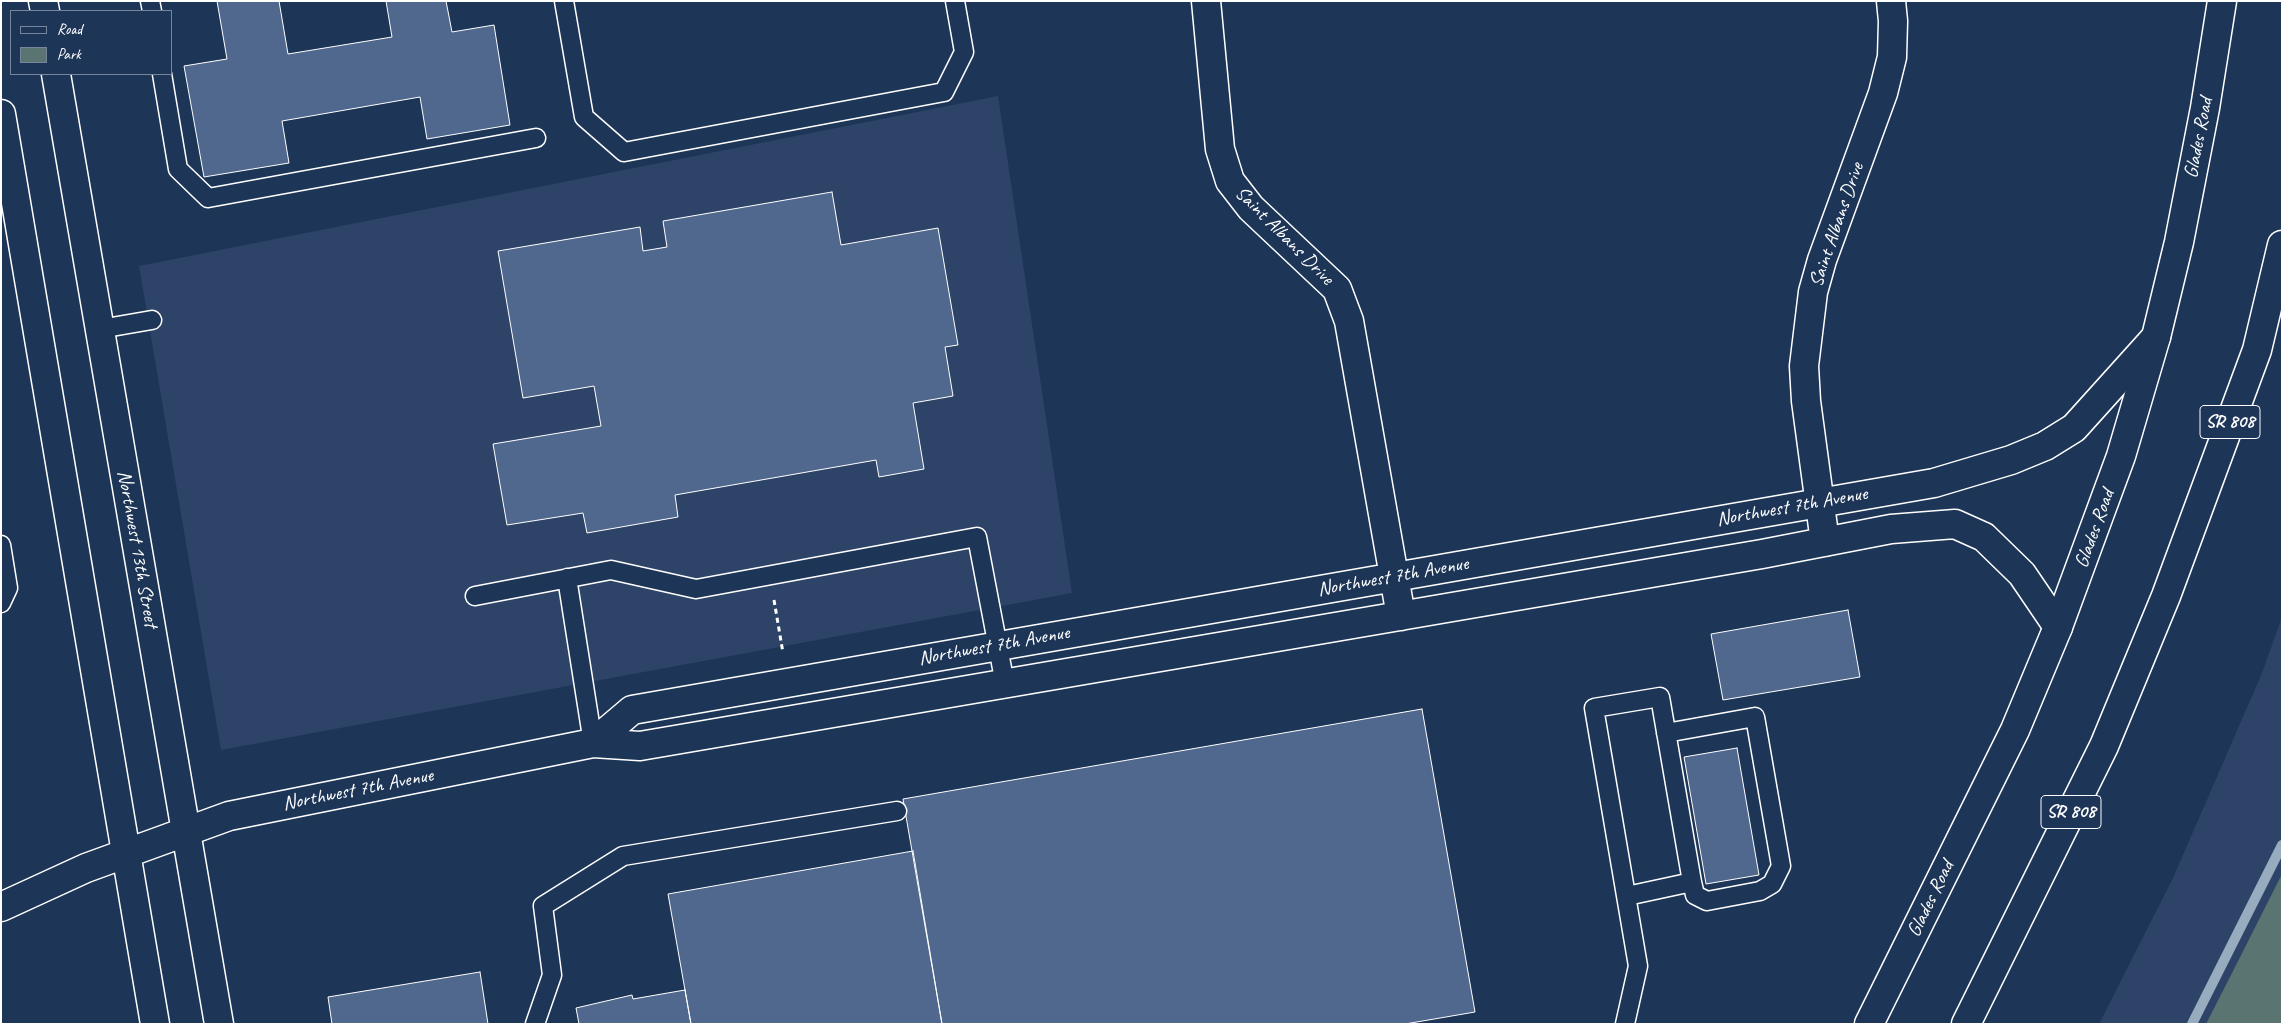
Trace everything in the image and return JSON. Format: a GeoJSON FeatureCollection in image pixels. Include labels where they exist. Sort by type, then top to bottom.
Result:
{"type":"FeatureCollection","features":[{"type":"Feature","properties":{"kind":"street","name":"Saint Albans Drive"},"geometry":{"type":"LineString","coordinates":[[1206,1],[1220,149],[1230,181],[1251,208],[1337,289],[1349,320],[1401,616]]}},
{"type":"Feature","properties":{"kind":"street","name":"Saint Albans Drive"},"geometry":{"type":"LineString","coordinates":[[1825,542],[1806,401],[1804,366],[1813,292],[1822,260],[1883,94],[1892,58],[1893,21],[1890,1]]}},
{"type":"Feature","properties":{"kind":"street","name":"Glades Road"},"geometry":{"type":"LineString","coordinates":[[1869,1024],[2015,730],[2058,627],[2121,456],[2156,337],[2181,232],[2205,108],[2222,1]]}},
{"type":"Feature","properties":{"kind":"street","name":"Northwest 13th Street"},"geometry":{"type":"LineString","coordinates":[[56,75],[219,1024]]}},
{"type":"Feature","properties":{"kind":"street"},"geometry":{"type":"LineString","coordinates":[[1,114],[155,1024]]}},
{"type":"Feature","properties":{"kind":"street","name":"SR 808"},"geometry":{"type":"LineString","coordinates":[[1966,1024],[2104,746],[2166,596],[2257,350],[2282,245]]}},
{"type":"Feature","properties":{"kind":"street","name":"Northwest 7th Avenue"},"geometry":{"type":"LineString","coordinates":[[593,743],[632,710],[1934,483],[2011,460],[2045,446],[2074,428],[2156,337]]}},
{"type":"Feature","properties":{"kind":"street","name":"Northwest 7th Avenue"},"geometry":{"type":"LineString","coordinates":[[1,907],[86,868],[229,816],[593,743],[640,746],[1401,616],[1891,529],[1955,524],[1984,537],[2022,574],[2058,627]]}},
{"type":"Feature","properties":{"kind":"lane"},"geometry":{"type":"LineString","coordinates":[[564,1],[584,116],[624,152],[944,92],[964,52],[955,1]]}},
{"type":"Feature","properties":{"kind":"lane"},"geometry":{"type":"LineString","coordinates":[[162,75],[178,169],[208,198],[536,138]]}},
{"type":"Feature","properties":{"kind":"lane"},"geometry":{"type":"LineString","coordinates":[[100,330],[152,320]]}},
{"type":"Feature","properties":{"kind":"lane"},"geometry":{"type":"LineString","coordinates":[[474,596],[611,570],[696,589],[977,537],[1005,684]]}},
{"type":"Feature","properties":{"kind":"lane"},"geometry":{"type":"LineString","coordinates":[[1,545],[8,588],[1,603]]}},
{"type":"Feature","properties":{"kind":"lane"},"geometry":{"type":"LineString","coordinates":[[568,578],[593,743]]}},
{"type":"Feature","properties":{"kind":"lane"},"geometry":{"type":"LineString","coordinates":[[1625,1024],[1638,966],[1594,708],[1660,696],[1666,733],[1692,882],[1695,895],[1707,901],[1760,891],[1772,884],[1781,866],[1755,717],[1666,733]]}},
{"type":"Feature","properties":{"kind":"lane"},"geometry":{"type":"LineString","coordinates":[[535,1024],[552,975],[543,906],[623,856],[897,811]]}},
{"type":"Feature","properties":{"kind":"lane"},"geometry":{"type":"LineString","coordinates":[[1627,896],[1692,882]]}},
{"type":"Feature","properties":{"kind":"path"},"geometry":{"type":"LineString","coordinates":[[770,575],[788,682]]}},
{"type":"Feature","properties":{"kind":"shaded area"},"geometry":{"type":"Polygon","coordinates":[[[998,96],[1072,593],[221,750],[139,266],[998,96]]]}},
{"type":"Feature","properties":{"kind":"shaded area"},"geometry":{"type":"Polygon","coordinates":[[[2282,617],[2282,1024],[2099,1024],[2173,878],[2262,673],[2282,617]]]}},
{"type":"Feature","properties":{"kind":"green space"},"geometry":{"type":"Polygon","coordinates":[[[2282,874],[2282,1024],[2206,1024],[2230,977],[2282,874]]]}},
{"type":"Feature","properties":{"kind":"building"},"geometry":{"type":"Polygon","coordinates":[[[217,1],[279,1],[288,54],[392,37],[386,1],[446,1],[452,32],[494,25],[510,125],[427,139],[420,97],[282,121],[289,163],[204,177],[184,66],[227,59],[217,1]]]}},
{"type":"Feature","properties":{"kind":"building"},"geometry":{"type":"Polygon","coordinates":[[[832,192],[841,245],[938,228],[958,345],[945,347],[953,396],[913,403],[924,469],[879,477],[876,460],[675,495],[678,517],[587,533],[583,513],[507,525],[493,444],[601,426],[594,386],[523,398],[498,251],[640,227],[643,251],[667,247],[663,221],[832,192]]]}},
{"type":"Feature","properties":{"kind":"building"},"geometry":{"type":"Polygon","coordinates":[[[1848,610],[1860,677],[1723,700],[1711,634],[1848,610]]]}},
{"type":"Feature","properties":{"kind":"building"},"geometry":{"type":"Polygon","coordinates":[[[1422,709],[1475,1012],[1405,1024],[942,1024],[903,799],[1422,709]]]}},
{"type":"Feature","properties":{"kind":"building"},"geometry":{"type":"Polygon","coordinates":[[[1737,748],[1759,875],[1706,884],[1684,757],[1737,748]]]}},
{"type":"Feature","properties":{"kind":"building"},"geometry":{"type":"Polygon","coordinates":[[[913,851],[942,1024],[691,1024],[668,894],[913,851]]]}},
{"type":"Feature","properties":{"kind":"building"},"geometry":{"type":"Polygon","coordinates":[[[480,972],[488,1024],[332,1024],[328,997],[480,972]]]}},
{"type":"Feature","properties":{"kind":"building"},"geometry":{"type":"Polygon","coordinates":[[[685,990],[691,1024],[579,1024],[576,1008],[632,995],[633,999],[685,990]]]}},
{"type":"Feature","properties":{"kind":"waterway"},"geometry":{"type":"LineString","coordinates":[[2192,1024],[2282,845]]}}]}
